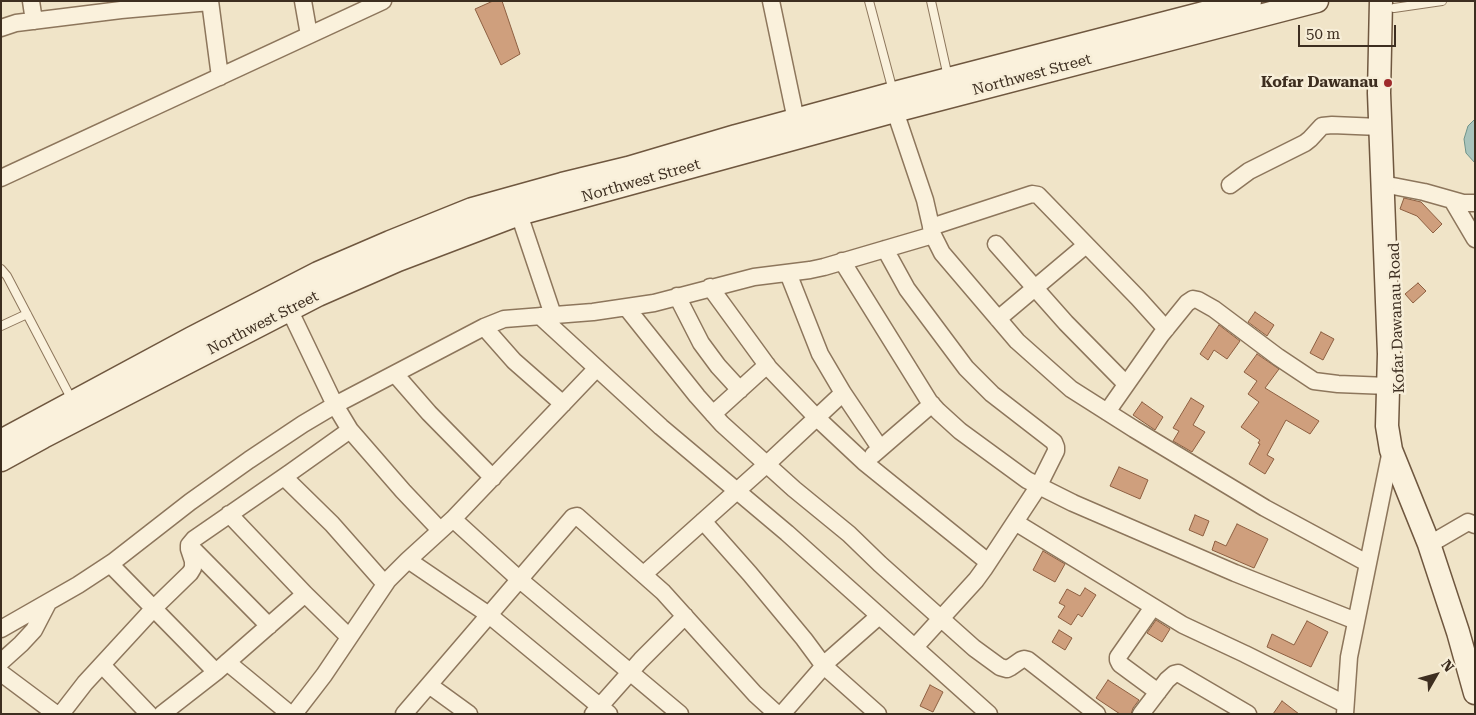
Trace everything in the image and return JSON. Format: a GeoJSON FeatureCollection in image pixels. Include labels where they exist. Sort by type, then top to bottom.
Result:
{"type":"FeatureCollection","features":[{"type":"Feature","properties":{"kind":"main road","name":"Northwest Street"},"geometry":{"type":"LineString","coordinates":[[1,460],[318,294],[398,260],[519,214],[894,102],[948,79],[1250,1]]}},
{"type":"Feature","properties":{"kind":"main road","name":"Northwest Street"},"geometry":{"type":"LineString","coordinates":[[1,441],[192,338],[318,273],[472,209],[628,168],[796,120],[894,102],[1317,1]]}},
{"type":"Feature","properties":{"kind":"main road"},"geometry":{"type":"LineString","coordinates":[[1390,4],[1379,93],[1395,354],[1388,386],[1387,426],[1390,450],[1429,544],[1458,632],[1475,693]]}},
{"type":"Feature","properties":{"kind":"main road","name":"Kofar Dawanau Road"},"geometry":{"type":"LineString","coordinates":[[1390,4],[1395,354],[1399,434],[1401,446],[1460,600],[1475,651]]}},
{"type":"Feature","properties":{"kind":"street"},"geometry":{"type":"LineString","coordinates":[[31,1],[34,21]]}},
{"type":"Feature","properties":{"kind":"street"},"geometry":{"type":"LineString","coordinates":[[1,28],[16,23],[210,1],[220,77]]}},
{"type":"Feature","properties":{"kind":"street"},"geometry":{"type":"LineString","coordinates":[[303,1],[309,35]]}},
{"type":"Feature","properties":{"kind":"street"},"geometry":{"type":"LineString","coordinates":[[1,178],[383,1]]}},
{"type":"Feature","properties":{"kind":"street"},"geometry":{"type":"LineString","coordinates":[[771,1],[796,120]]}},
{"type":"Feature","properties":{"kind":"street"},"geometry":{"type":"LineString","coordinates":[[894,102],[932,231],[946,258],[1017,341],[1071,388],[1107,412],[1265,508],[1367,563]]}},
{"type":"Feature","properties":{"kind":"street"},"geometry":{"type":"LineString","coordinates":[[1230,184],[1249,171],[1305,143],[1322,126],[1380,127]]}},
{"type":"Feature","properties":{"kind":"street"},"geometry":{"type":"LineString","coordinates":[[1393,186],[1463,203],[1475,203]]}},
{"type":"Feature","properties":{"kind":"street"},"geometry":{"type":"LineString","coordinates":[[1,629],[48,603],[110,564],[190,502],[248,460],[303,424],[335,405],[484,327],[504,320],[654,303],[754,277],[810,270],[884,249],[1032,194],[1038,195],[1044,200],[1166,329]]}},
{"type":"Feature","properties":{"kind":"street"},"geometry":{"type":"LineString","coordinates":[[1452,200],[1475,238]]}},
{"type":"Feature","properties":{"kind":"street"},"geometry":{"type":"LineString","coordinates":[[519,214],[546,316],[597,368],[668,434],[787,534],[989,714]]}},
{"type":"Feature","properties":{"kind":"street"},"geometry":{"type":"LineString","coordinates":[[996,244],[1034,289],[1126,384]]}},
{"type":"Feature","properties":{"kind":"street"},"geometry":{"type":"LineString","coordinates":[[998,319],[1086,245]]}},
{"type":"Feature","properties":{"kind":"street"},"geometry":{"type":"LineString","coordinates":[[884,249],[907,289],[966,368],[992,394],[1054,442],[1056,451],[1038,487],[976,580],[915,647]]}},
{"type":"Feature","properties":{"kind":"street"},"geometry":{"type":"LineString","coordinates":[[842,261],[932,404],[960,431],[1027,480],[1038,487],[1141,534],[1235,574],[1356,620]]}},
{"type":"Feature","properties":{"kind":"street"},"geometry":{"type":"LineString","coordinates":[[788,273],[820,354],[843,393],[880,448]]}},
{"type":"Feature","properties":{"kind":"street"},"geometry":{"type":"LineString","coordinates":[[710,288],[767,365],[817,418],[866,464],[988,562]]}},
{"type":"Feature","properties":{"kind":"street"},"geometry":{"type":"LineString","coordinates":[[677,296],[701,343],[718,366],[740,390]]}},
{"type":"Feature","properties":{"kind":"street"},"geometry":{"type":"LineString","coordinates":[[1107,412],[1166,329],[1187,303],[1193,299],[1214,309],[1278,357],[1314,381],[1388,386]]}},
{"type":"Feature","properties":{"kind":"street"},"geometry":{"type":"LineString","coordinates":[[626,307],[697,396],[722,424],[794,489],[849,534],[974,648],[1000,667],[1007,669],[1021,660],[1028,660],[1097,714]]}},
{"type":"Feature","properties":{"kind":"street"},"geometry":{"type":"LineString","coordinates":[[289,309],[335,405],[350,430],[440,530]]}},
{"type":"Feature","properties":{"kind":"street"},"geometry":{"type":"LineString","coordinates":[[484,327],[520,366],[562,404]]}},
{"type":"Feature","properties":{"kind":"street"},"geometry":{"type":"LineString","coordinates":[[713,414],[767,365]]}},
{"type":"Feature","properties":{"kind":"street"},"geometry":{"type":"LineString","coordinates":[[294,714],[324,675],[385,584],[453,519],[597,368]]}},
{"type":"Feature","properties":{"kind":"street"},"geometry":{"type":"LineString","coordinates":[[395,374],[428,413],[493,478]]}},
{"type":"Feature","properties":{"kind":"street"},"geometry":{"type":"LineString","coordinates":[[644,574],[843,393]]}},
{"type":"Feature","properties":{"kind":"street"},"geometry":{"type":"LineString","coordinates":[[866,464],[880,448],[932,404]]}},
{"type":"Feature","properties":{"kind":"street"},"geometry":{"type":"LineString","coordinates":[[61,714],[85,683],[190,573],[193,568],[189,545],[194,538],[350,430]]}},
{"type":"Feature","properties":{"kind":"street"},"geometry":{"type":"LineString","coordinates":[[1015,522],[1183,626],[1245,654],[1345,709],[1349,657],[1390,450]]}},
{"type":"Feature","properties":{"kind":"street"},"geometry":{"type":"LineString","coordinates":[[284,477],[332,524],[385,584]]}},
{"type":"Feature","properties":{"kind":"street"},"geometry":{"type":"LineString","coordinates":[[229,514],[349,637]]}},
{"type":"Feature","properties":{"kind":"street"},"geometry":{"type":"LineString","coordinates":[[409,712],[429,684],[489,614],[573,517],[577,516],[644,574],[685,616],[755,694],[777,714]]}},
{"type":"Feature","properties":{"kind":"street"},"geometry":{"type":"LineString","coordinates":[[453,519],[520,580],[680,714]]}},
{"type":"Feature","properties":{"kind":"street"},"geometry":{"type":"LineString","coordinates":[[703,521],[750,574],[824,666],[878,714]]}},
{"type":"Feature","properties":{"kind":"street"},"geometry":{"type":"LineString","coordinates":[[1437,540],[1468,522],[1475,525]]}},
{"type":"Feature","properties":{"kind":"street"},"geometry":{"type":"LineString","coordinates":[[189,545],[269,626]]}},
{"type":"Feature","properties":{"kind":"street"},"geometry":{"type":"LineString","coordinates":[[408,560],[489,614],[600,711],[630,673],[685,616]]}},
{"type":"Feature","properties":{"kind":"street"},"geometry":{"type":"LineString","coordinates":[[110,564],[154,609],[222,667],[290,714]]}},
{"type":"Feature","properties":{"kind":"street"},"geometry":{"type":"LineString","coordinates":[[162,714],[222,667],[305,594]]}},
{"type":"Feature","properties":{"kind":"street"},"geometry":{"type":"LineString","coordinates":[[1,662],[22,644],[34,630],[48,603]]}},
{"type":"Feature","properties":{"kind":"street"},"geometry":{"type":"LineString","coordinates":[[1153,607],[1118,657],[1118,660],[1120,664],[1158,692]]}},
{"type":"Feature","properties":{"kind":"street"},"geometry":{"type":"LineString","coordinates":[[782,714],[838,651],[878,616]]}},
{"type":"Feature","properties":{"kind":"street"},"geometry":{"type":"LineString","coordinates":[[102,665],[149,714]]}},
{"type":"Feature","properties":{"kind":"street"},"geometry":{"type":"LineString","coordinates":[[1,673],[56,714]]}},
{"type":"Feature","properties":{"kind":"street"},"geometry":{"type":"LineString","coordinates":[[1141,714],[1167,680],[1178,673],[1246,713]]}},
{"type":"Feature","properties":{"kind":"street"},"geometry":{"type":"LineString","coordinates":[[429,684],[469,714]]}},
{"type":"Feature","properties":{"kind":"lane"},"geometry":{"type":"LineString","coordinates":[[869,1],[894,102]]}},
{"type":"Feature","properties":{"kind":"lane"},"geometry":{"type":"LineString","coordinates":[[931,1],[948,79]]}},
{"type":"Feature","properties":{"kind":"lane"},"geometry":{"type":"LineString","coordinates":[[1390,4],[1442,1]]}},
{"type":"Feature","properties":{"kind":"lane"},"geometry":{"type":"LineString","coordinates":[[1,269],[7,276],[73,402]]}},
{"type":"Feature","properties":{"kind":"lane"},"geometry":{"type":"LineString","coordinates":[[1,326],[27,314]]}},
{"type":"Feature","properties":{"kind":"water"},"geometry":{"type":"Polygon","coordinates":[[[1475,119],[1475,163],[1466,153],[1464,139],[1468,126],[1475,119]]]}},
{"type":"Feature","properties":{"kind":"building"},"geometry":{"type":"Polygon","coordinates":[[[493,1],[502,1],[520,54],[501,65],[475,9],[493,1]]]}},
{"type":"Feature","properties":{"kind":"building"},"geometry":{"type":"Polygon","coordinates":[[[1404,198],[1421,202],[1442,224],[1433,233],[1417,216],[1400,209],[1404,198]]]}},
{"type":"Feature","properties":{"kind":"building"},"geometry":{"type":"Polygon","coordinates":[[[1418,283],[1426,291],[1413,303],[1405,294],[1418,283]]]}},
{"type":"Feature","properties":{"kind":"building"},"geometry":{"type":"Polygon","coordinates":[[[1255,312],[1274,325],[1267,336],[1248,322],[1255,312]]]}},
{"type":"Feature","properties":{"kind":"building"},"geometry":{"type":"Polygon","coordinates":[[[1219,325],[1240,341],[1227,359],[1214,350],[1208,360],[1200,354],[1219,325]]]}},
{"type":"Feature","properties":{"kind":"building"},"geometry":{"type":"Polygon","coordinates":[[[1321,332],[1334,339],[1323,360],[1310,353],[1321,332]]]}},
{"type":"Feature","properties":{"kind":"building"},"geometry":{"type":"Polygon","coordinates":[[[1257,354],[1279,369],[1265,388],[1319,421],[1310,434],[1286,420],[1267,455],[1274,459],[1265,474],[1249,464],[1260,444],[1258,443],[1260,440],[1241,427],[1259,402],[1248,394],[1257,381],[1244,372],[1257,354]]]}},
{"type":"Feature","properties":{"kind":"building"},"geometry":{"type":"Polygon","coordinates":[[[1191,398],[1204,406],[1193,425],[1205,432],[1192,452],[1173,441],[1179,431],[1173,428],[1191,398]]]}},
{"type":"Feature","properties":{"kind":"building"},"geometry":{"type":"Polygon","coordinates":[[[1142,402],[1163,417],[1155,430],[1133,415],[1142,402]]]}},
{"type":"Feature","properties":{"kind":"building"},"geometry":{"type":"Polygon","coordinates":[[[1119,467],[1148,480],[1140,499],[1110,486],[1119,467]]]}},
{"type":"Feature","properties":{"kind":"building"},"geometry":{"type":"Polygon","coordinates":[[[1195,515],[1209,521],[1203,536],[1189,530],[1195,515]]]}},
{"type":"Feature","properties":{"kind":"building"},"geometry":{"type":"Polygon","coordinates":[[[1237,524],[1268,539],[1254,568],[1212,550],[1215,541],[1226,546],[1237,524]]]}},
{"type":"Feature","properties":{"kind":"building"},"geometry":{"type":"Polygon","coordinates":[[[1043,551],[1065,564],[1055,582],[1033,570],[1043,551]]]}},
{"type":"Feature","properties":{"kind":"building"},"geometry":{"type":"Polygon","coordinates":[[[1085,588],[1096,595],[1082,617],[1078,614],[1071,625],[1058,617],[1065,606],[1059,603],[1067,589],[1080,596],[1085,588]]]}},
{"type":"Feature","properties":{"kind":"building"},"geometry":{"type":"Polygon","coordinates":[[[1156,620],[1170,629],[1162,642],[1147,633],[1156,620]]]}},
{"type":"Feature","properties":{"kind":"building"},"geometry":{"type":"Polygon","coordinates":[[[1307,621],[1328,632],[1311,667],[1267,647],[1272,634],[1294,645],[1307,621]]]}},
{"type":"Feature","properties":{"kind":"building"},"geometry":{"type":"Polygon","coordinates":[[[1059,630],[1072,638],[1065,650],[1052,642],[1059,630]]]}},
{"type":"Feature","properties":{"kind":"building"},"geometry":{"type":"Polygon","coordinates":[[[1108,680],[1139,700],[1131,714],[1120,714],[1096,698],[1108,680]]]}},
{"type":"Feature","properties":{"kind":"building"},"geometry":{"type":"Polygon","coordinates":[[[930,685],[943,692],[933,712],[920,706],[930,685]]]}},
{"type":"Feature","properties":{"kind":"building"},"geometry":{"type":"Polygon","coordinates":[[[1282,701],[1299,714],[1273,714],[1282,701]]]}},
{"type":"Feature","properties":{"kind":"place","name":"Kofar Dawanau"},"geometry":{"type":"Point","coordinates":[1388,83]}}]}
